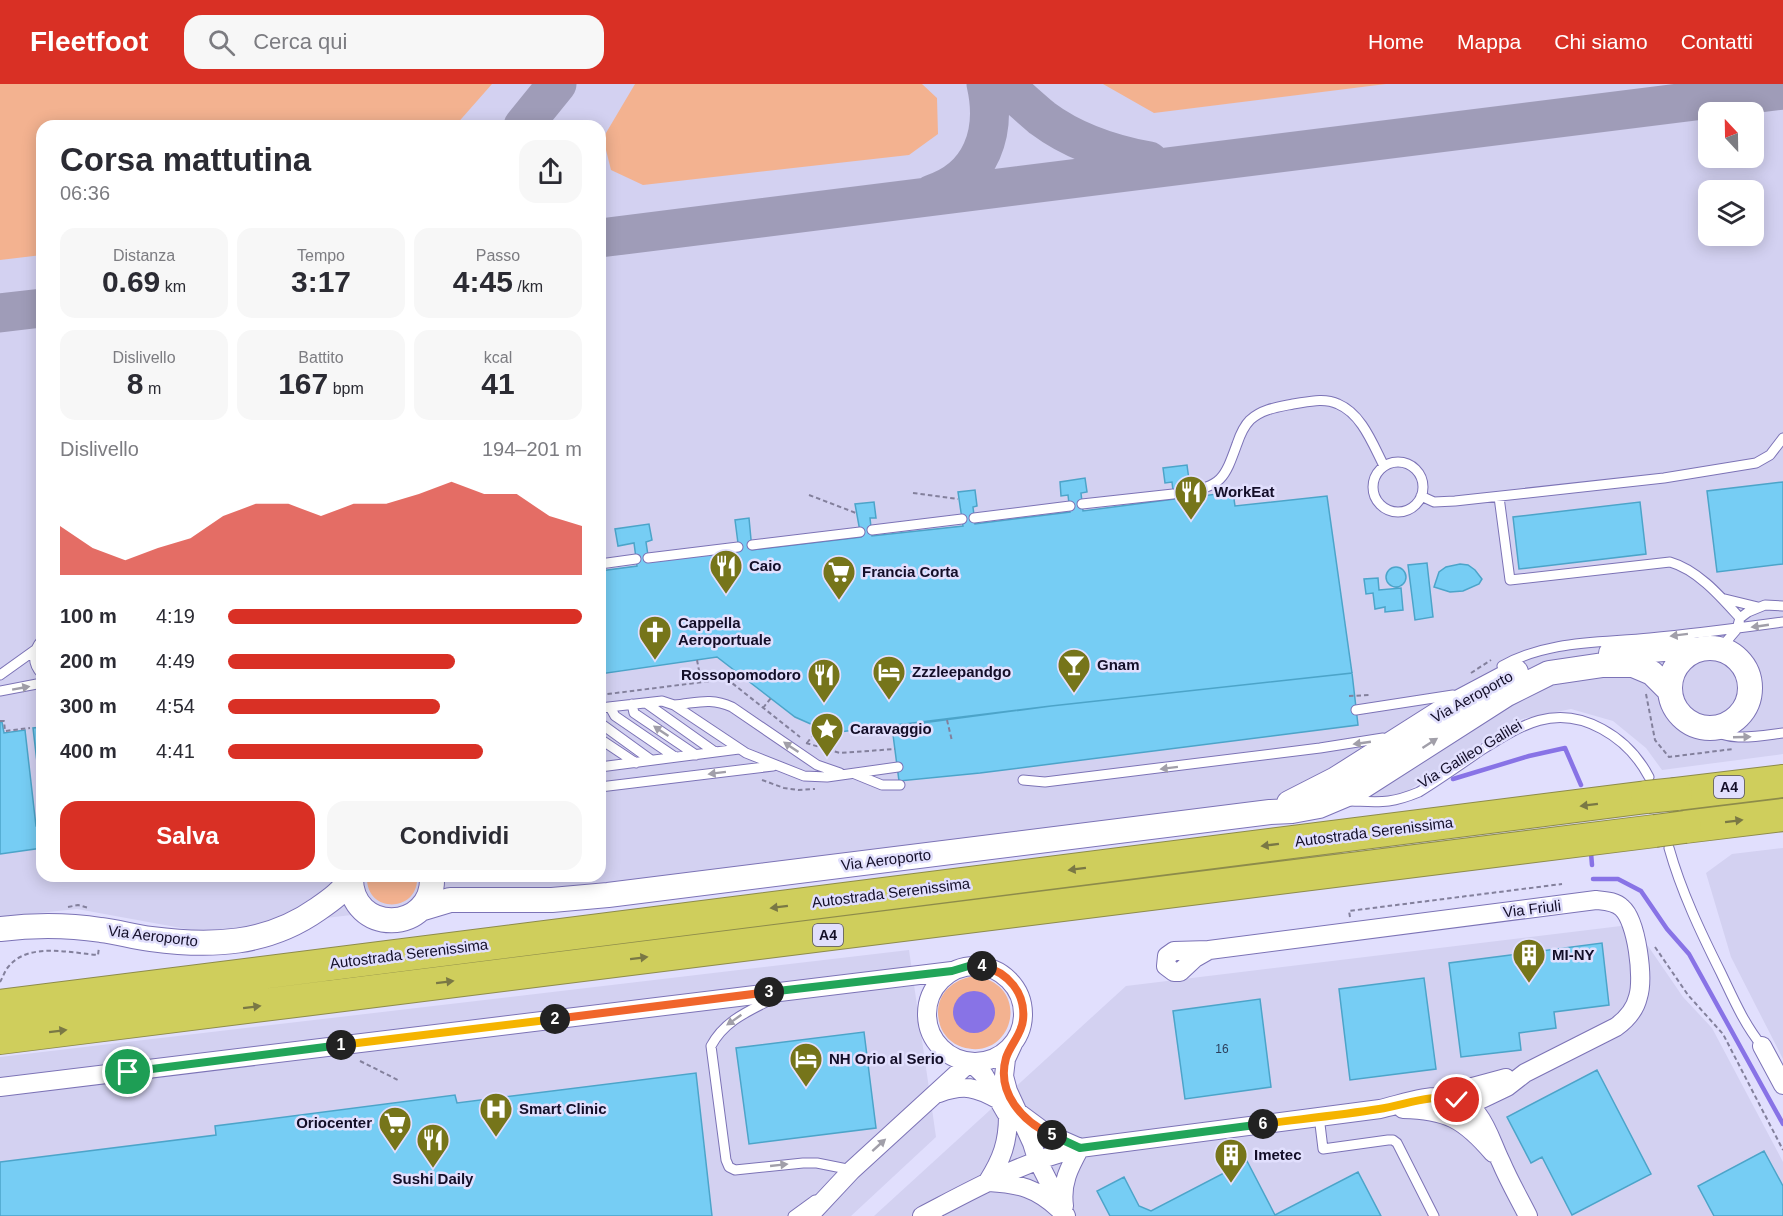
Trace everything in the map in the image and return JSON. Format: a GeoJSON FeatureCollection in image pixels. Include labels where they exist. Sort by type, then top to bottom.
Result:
{"type":"FeatureCollection","features":[{"type":"Feature","properties":{"kind":"highway","name":"Autostrada Serenissima"},"geometry":{"type":"LineString","coordinates":[[0,1006],[1657,789],[1783,781]]}},
{"type":"Feature","properties":{"kind":"highway","name":"A4"},"geometry":{"type":"LineString","coordinates":[[0,1038],[1670,836],[1783,815]]}},
{"type":"Feature","properties":{"kind":"main road"},"geometry":{"type":"LineString","coordinates":[[1710,647],[1720,649],[1732,654],[1742,664],[1749,677],[1750,692],[1742,712],[1731,721],[1718,727],[1703,727],[1683,718],[1674,706],[1670,684],[1674,670],[1683,658],[1696,650],[1710,647]]}},
{"type":"Feature","properties":{"kind":"main road","name":"Via Aeroporto"},"geometry":{"type":"LineString","coordinates":[[1270,812],[1336,779],[1448,708],[1516,672],[1545,661],[1576,655],[1677,648],[1696,650]]}},
{"type":"Feature","properties":{"kind":"main road","name":"Via Aeroporto"},"geometry":{"type":"LineString","coordinates":[[0,929],[60,927],[103,921],[149,939],[218,943],[261,937],[302,920],[345,909],[369,914],[382,920],[396,920],[409,917],[420,909],[450,900],[501,902],[608,895],[1303,809],[1349,798],[1507,694],[1549,673],[1603,665],[1633,665],[1652,674],[1670,691]]}},
{"type":"Feature","properties":{"kind":"main road","name":"Via Aeroporto"},"geometry":{"type":"LineString","coordinates":[[302,920],[332,899],[348,882]]}},
{"type":"Feature","properties":{"kind":"main road"},"geometry":{"type":"LineString","coordinates":[[352,882],[355,898],[369,914]]}},
{"type":"Feature","properties":{"kind":"main road"},"geometry":{"type":"LineString","coordinates":[[420,909],[430,892],[431,882]]}},
{"type":"Feature","properties":{"kind":"main road","name":"Via Aeroporto"},"geometry":{"type":"LineString","coordinates":[[449,882],[501,902]]}},
{"type":"Feature","properties":{"kind":"street","name":"Via Friuli"},"geometry":{"type":"LineString","coordinates":[[1209,950],[1596,900],[1616,903],[1623,909],[1630,917],[1633,928],[1640,989],[1633,1011],[1616,1027],[1525,1073],[1507,1087],[1468,1106],[1442,1113]]}},
{"type":"Feature","properties":{"kind":"street"},"geometry":{"type":"LineString","coordinates":[[988,1182],[1007,1144],[1008,1091],[1004,1076],[1006,1059],[1019,1033],[1023,1021],[1023,1005],[1012,982],[998,971],[981,966],[961,967],[952,971],[935,986],[927,1006],[928,1028],[945,1052],[962,1060],[982,1062],[994,1058],[1013,1044]]}},
{"type":"Feature","properties":{"kind":"street"},"geometry":{"type":"LineString","coordinates":[[0,1087],[952,971]]}},
{"type":"Feature","properties":{"kind":"street"},"geometry":{"type":"LineString","coordinates":[[1762,1046],[1783,1085]]}},
{"type":"Feature","properties":{"kind":"street"},"geometry":{"type":"LineString","coordinates":[[808,1216],[852,1170],[970,1062]]}},
{"type":"Feature","properties":{"kind":"street"},"geometry":{"type":"LineString","coordinates":[[970,1062],[984,1075],[1032,1143],[1037,1160],[1066,1215]]}},
{"type":"Feature","properties":{"kind":"street","name":"Via Friuli"},"geometry":{"type":"LineString","coordinates":[[1380,1109],[1525,1073]]}},
{"type":"Feature","properties":{"kind":"street"},"geometry":{"type":"LineString","coordinates":[[935,1095],[955,1088],[969,1087],[981,1090],[1046,1132],[1080,1148]]}},
{"type":"Feature","properties":{"kind":"street"},"geometry":{"type":"LineString","coordinates":[[1428,1098],[1447,1097],[1476,1111],[1491,1135],[1500,1161],[1528,1216]]}},
{"type":"Feature","properties":{"kind":"street"},"geometry":{"type":"LineString","coordinates":[[922,1216],[1037,1160],[1080,1148],[1380,1109],[1420,1110],[1442,1113],[1454,1118],[1469,1128],[1500,1161]]}},
{"type":"Feature","properties":{"kind":"street"},"geometry":{"type":"LineString","coordinates":[[1066,1215],[1063,1186],[1065,1175],[1080,1148]]}},
{"type":"Feature","properties":{"kind":"street"},"geometry":{"type":"LineString","coordinates":[[988,1182],[1029,1187],[1044,1195],[1066,1215]]}},
{"type":"Feature","properties":{"kind":"lane"},"geometry":{"type":"LineString","coordinates":[[1185,492],[1201,490],[1221,480],[1243,428],[1256,415],[1270,408],[1318,400],[1338,403],[1353,414],[1384,466]]}},
{"type":"Feature","properties":{"kind":"lane"},"geometry":{"type":"LineString","coordinates":[[1421,496],[1434,502],[1664,478],[1756,463],[1770,455],[1783,438]]}},
{"type":"Feature","properties":{"kind":"lane"},"geometry":{"type":"LineString","coordinates":[[1395,461],[1412,465],[1422,478],[1421,496],[1416,504],[1403,512],[1387,510],[1380,505],[1372,490],[1372,482],[1384,466],[1395,461]]}},
{"type":"Feature","properties":{"kind":"lane"},"geometry":{"type":"LineString","coordinates":[[1082,504],[1173,494]]}},
{"type":"Feature","properties":{"kind":"lane"},"geometry":{"type":"LineString","coordinates":[[1499,497],[1510,580],[1670,562],[1682,565],[1725,599],[1740,618]]}},
{"type":"Feature","properties":{"kind":"lane"},"geometry":{"type":"LineString","coordinates":[[974,518],[1070,506]]}},
{"type":"Feature","properties":{"kind":"lane"},"geometry":{"type":"LineString","coordinates":[[872,530],[962,519]]}},
{"type":"Feature","properties":{"kind":"lane"},"geometry":{"type":"LineString","coordinates":[[752,545],[861,532]]}},
{"type":"Feature","properties":{"kind":"lane"},"geometry":{"type":"LineString","coordinates":[[648,558],[738,547]]}},
{"type":"Feature","properties":{"kind":"lane"},"geometry":{"type":"LineString","coordinates":[[606,563],[636,560]]}},
{"type":"Feature","properties":{"kind":"lane"},"geometry":{"type":"LineString","coordinates":[[1725,599],[1758,607]]}},
{"type":"Feature","properties":{"kind":"lane"},"geometry":{"type":"LineString","coordinates":[[1720,649],[1737,629],[1740,618],[1765,605],[1783,606]]}},
{"type":"Feature","properties":{"kind":"lane"},"geometry":{"type":"LineString","coordinates":[[1489,674],[1509,662],[1541,650],[1589,642],[1737,629],[1783,622]]}},
{"type":"Feature","properties":{"kind":"lane"},"geometry":{"type":"LineString","coordinates":[[35,650],[36,665]]}},
{"type":"Feature","properties":{"kind":"lane"},"geometry":{"type":"LineString","coordinates":[[0,675],[35,650]]}},
{"type":"Feature","properties":{"kind":"lane"},"geometry":{"type":"LineString","coordinates":[[0,691],[36,684]]}},
{"type":"Feature","properties":{"kind":"lane"},"geometry":{"type":"LineString","coordinates":[[1023,780],[1045,782],[1376,741],[1469,685]]}},
{"type":"Feature","properties":{"kind":"lane"},"geometry":{"type":"LineString","coordinates":[[1356,710],[1453,695]]}},
{"type":"Feature","properties":{"kind":"lane"},"geometry":{"type":"LineString","coordinates":[[674,705],[708,700],[720,701],[817,765],[842,773]]}},
{"type":"Feature","properties":{"kind":"lane"},"geometry":{"type":"LineString","coordinates":[[606,708],[662,701],[674,705],[740,749],[775,766],[804,776],[817,777],[898,767]]}},
{"type":"Feature","properties":{"kind":"lane"},"geometry":{"type":"LineString","coordinates":[[646,703],[715,753]]}},
{"type":"Feature","properties":{"kind":"lane"},"geometry":{"type":"LineString","coordinates":[[632,704],[634,714],[696,755]]}},
{"type":"Feature","properties":{"kind":"lane"},"geometry":{"type":"LineString","coordinates":[[606,709],[675,757]]}},
{"type":"Feature","properties":{"kind":"lane","name":"Via Galileo Galilei"},"geometry":{"type":"LineString","coordinates":[[1349,798],[1386,803],[1419,792],[1515,729],[1548,718],[1566,717],[1581,720],[1614,735],[1641,761],[1657,789]]}},
{"type":"Feature","properties":{"kind":"lane"},"geometry":{"type":"LineString","coordinates":[[606,727],[651,760]]}},
{"type":"Feature","properties":{"kind":"lane"},"geometry":{"type":"LineString","coordinates":[[1703,727],[1719,735],[1733,738],[1783,733]]}},
{"type":"Feature","properties":{"kind":"lane"},"geometry":{"type":"LineString","coordinates":[[606,744],[636,763]]}},
{"type":"Feature","properties":{"kind":"lane"},"geometry":{"type":"LineString","coordinates":[[606,766],[740,749]]}},
{"type":"Feature","properties":{"kind":"lane"},"geometry":{"type":"LineString","coordinates":[[606,761],[612,765]]}},
{"type":"Feature","properties":{"kind":"lane"},"geometry":{"type":"LineString","coordinates":[[606,786],[775,766]]}},
{"type":"Feature","properties":{"kind":"lane"},"geometry":{"type":"LineString","coordinates":[[853,773],[882,785],[900,785]]}},
{"type":"Feature","properties":{"kind":"lane"},"geometry":{"type":"LineString","coordinates":[[1670,836],[1702,935],[1726,984],[1742,1006],[1762,1046]]}},
{"type":"Feature","properties":{"kind":"lane"},"geometry":{"type":"LineString","coordinates":[[791,989],[730,1022],[721,1030],[711,1046],[726,1160],[729,1167],[735,1170],[803,1163],[817,1163],[852,1170]]}},
{"type":"Feature","properties":{"kind":"lane"},"geometry":{"type":"LineString","coordinates":[[1319,1116],[1323,1149],[1388,1140],[1397,1143],[1434,1216]]}},
{"type":"Feature","properties":{"kind":"lane"},"geometry":{"type":"LineString","coordinates":[[793,1216],[833,1189]]}},
{"type":"Feature","properties":{"kind":"path"},"geometry":{"type":"LineString","coordinates":[[913,493],[958,499]]}},
{"type":"Feature","properties":{"kind":"path"},"geometry":{"type":"LineString","coordinates":[[809,495],[856,513]]}},
{"type":"Feature","properties":{"kind":"path"},"geometry":{"type":"LineString","coordinates":[[697,660],[701,682]]}},
{"type":"Feature","properties":{"kind":"path"},"geometry":{"type":"LineString","coordinates":[[763,708],[771,698]]}},
{"type":"Feature","properties":{"kind":"path"},"geometry":{"type":"LineString","coordinates":[[947,720],[952,741]]}},
{"type":"Feature","properties":{"kind":"path"},"geometry":{"type":"LineString","coordinates":[[0,722],[4,721],[5,731],[30,728]]}},
{"type":"Feature","properties":{"kind":"path"},"geometry":{"type":"LineString","coordinates":[[807,743],[818,729]]}},
{"type":"Feature","properties":{"kind":"path"},"geometry":{"type":"LineString","coordinates":[[758,779],[798,790],[821,789]]}},
{"type":"Feature","properties":{"kind":"path"},"geometry":{"type":"LineString","coordinates":[[1351,922],[1349,911],[1562,884]]}},
{"type":"Feature","properties":{"kind":"path"},"geometry":{"type":"LineString","coordinates":[[0,982],[8,966],[21,956],[39,951],[98,955],[103,921],[78,905],[67,907]]}},
{"type":"Feature","properties":{"kind":"path"},"geometry":{"type":"LineString","coordinates":[[1633,928],[1649,939],[1688,995],[1723,1034],[1783,1150]]}},
{"type":"Feature","properties":{"kind":"path"},"geometry":{"type":"LineString","coordinates":[[356,1058],[400,1081]]}},
{"type":"Feature","properties":{"kind":"shaded area"},"geometry":{"type":"Polygon","coordinates":[[[0,84],[1783,84],[1783,754],[1662,770],[1646,748],[1613,721],[1571,709],[1522,719],[1466,752],[1403,794],[203,932],[77,909],[0,917],[0,84]]]}},
{"type":"Feature","properties":{"kind":"shaded area"},"geometry":{"type":"Polygon","coordinates":[[[0,84],[492,84],[460,120],[36,120],[36,256],[0,260],[0,84]]]}},
{"type":"Feature","properties":{"kind":"shaded area"},"geometry":{"type":"Polygon","coordinates":[[[635,84],[922,84],[937,98],[938,134],[909,155],[643,185],[611,170],[606,150],[606,133],[635,84]]]}},
{"type":"Feature","properties":{"kind":"shaded area"},"geometry":{"type":"Polygon","coordinates":[[[1103,84],[1386,84],[1154,113],[1103,84]]]}},
{"type":"Feature","properties":{"kind":"shaded area"},"geometry":{"type":"Polygon","coordinates":[[[1783,848],[1783,1059],[1731,957],[1706,873],[1732,854],[1783,848]]]}},
{"type":"Feature","properties":{"kind":"shaded area"},"geometry":{"type":"Polygon","coordinates":[[[368,882],[416,882],[416,888],[410,897],[402,903],[383,903],[374,898],[368,882]]]}},
{"type":"Feature","properties":{"kind":"shaded area"},"geometry":{"type":"Polygon","coordinates":[[[1621,926],[1648,946],[1683,997],[1712,1028],[1783,1162],[1783,1216],[874,1216],[1126,986],[1621,926]]]}},
{"type":"Feature","properties":{"kind":"shaded area"},"geometry":{"type":"Polygon","coordinates":[[[909,950],[936,1137],[851,1216],[0,1216],[0,1057],[909,950]]]}},
{"type":"Feature","properties":{"kind":"shaded area"},"geometry":{"type":"Polygon","coordinates":[[[974,976],[993,982],[1005,993],[1010,1006],[1010,1020],[1004,1034],[994,1044],[980,1049],[958,1046],[951,1041],[941,1029],[938,1016],[941,999],[950,986],[974,976]]]}},
{"type":"Feature","properties":{"kind":"shaded area"},"geometry":{"type":"Polygon","coordinates":[[[974,991],[982,992],[989,997],[994,1004],[994,1020],[989,1027],[982,1032],[974,1033],[966,1032],[959,1027],[954,1020],[953,1012],[954,1004],[959,997],[966,992],[974,991]]]}},
{"type":"Feature","properties":{"kind":"building"},"geometry":{"type":"Polygon","coordinates":[[[1187,465],[1189,480],[1184,480],[1186,498],[1233,492],[1235,506],[1327,496],[1352,673],[831,733],[795,717],[717,657],[606,673],[606,570],[637,566],[634,543],[618,546],[615,529],[649,524],[652,540],[646,542],[649,562],[739,551],[735,520],[749,518],[752,550],[861,537],[855,504],[874,502],[876,518],[870,518],[872,536],[963,526],[958,492],[975,490],[977,506],[973,507],[975,524],[1070,512],[1068,495],[1061,496],[1060,482],[1085,478],[1087,492],[1081,493],[1083,511],[1174,499],[1172,482],[1165,483],[1163,468],[1187,465]]]}},
{"type":"Feature","properties":{"kind":"building"},"geometry":{"type":"Polygon","coordinates":[[[1783,482],[1783,564],[1717,572],[1707,491],[1783,482]]]}},
{"type":"Feature","properties":{"kind":"building"},"geometry":{"type":"Polygon","coordinates":[[[1640,502],[1646,554],[1519,569],[1513,517],[1640,502]]]}},
{"type":"Feature","properties":{"kind":"building"},"geometry":{"type":"Polygon","coordinates":[[[1427,563],[1433,617],[1415,620],[1408,565],[1427,563]]]}},
{"type":"Feature","properties":{"kind":"building"},"geometry":{"type":"Polygon","coordinates":[[[1468,565],[1475,570],[1482,579],[1479,584],[1463,591],[1450,592],[1434,587],[1439,572],[1446,567],[1468,565]]]}},
{"type":"Feature","properties":{"kind":"building"},"geometry":{"type":"Polygon","coordinates":[[[1396,567],[1403,570],[1406,577],[1403,584],[1396,587],[1389,584],[1386,577],[1389,570],[1396,567]]]}},
{"type":"Feature","properties":{"kind":"building"},"geometry":{"type":"Polygon","coordinates":[[[1378,578],[1379,590],[1401,588],[1403,610],[1385,612],[1385,607],[1375,609],[1373,593],[1366,594],[1364,579],[1378,578]]]}},
{"type":"Feature","properties":{"kind":"building"},"geometry":{"type":"Polygon","coordinates":[[[1352,673],[1358,725],[980,773],[899,781],[892,727],[1051,706],[1352,673]]]}},
{"type":"Feature","properties":{"kind":"building"},"geometry":{"type":"Polygon","coordinates":[[[0,722],[2,722],[4,733],[25,730],[36,826],[36,849],[0,854],[0,722]]]}},
{"type":"Feature","properties":{"kind":"building"},"geometry":{"type":"Polygon","coordinates":[[[33,728],[36,728],[36,754],[33,728]]]}},
{"type":"Feature","properties":{"kind":"building","name":"MI-NY"},"geometry":{"type":"Polygon","coordinates":[[[1602,943],[1609,1005],[1554,1012],[1556,1028],[1519,1033],[1521,1050],[1461,1057],[1449,963],[1602,943]]]}},
{"type":"Feature","properties":{"kind":"building"},"geometry":{"type":"Polygon","coordinates":[[[1424,978],[1436,1069],[1350,1080],[1339,989],[1424,978]]]}},
{"type":"Feature","properties":{"kind":"building"},"geometry":{"type":"Polygon","coordinates":[[[1260,999],[1271,1087],[1185,1099],[1173,1011],[1260,999]]]}},
{"type":"Feature","properties":{"kind":"building"},"geometry":{"type":"Polygon","coordinates":[[[864,1032],[876,1128],[749,1144],[736,1048],[864,1032]]]}},
{"type":"Feature","properties":{"kind":"building"},"geometry":{"type":"Polygon","coordinates":[[[1597,1070],[1651,1174],[1572,1215],[1542,1157],[1531,1163],[1507,1117],[1597,1070]]]}},
{"type":"Feature","properties":{"kind":"building","name":"Oriocenter"},"geometry":{"type":"Polygon","coordinates":[[[696,1073],[712,1216],[0,1216],[0,1162],[216,1135],[215,1126],[455,1095],[457,1103],[696,1073]]]}},
{"type":"Feature","properties":{"kind":"building"},"geometry":{"type":"Polygon","coordinates":[[[1764,1151],[1783,1186],[1783,1216],[1714,1216],[1698,1186],[1764,1151]]]}},
{"type":"Feature","properties":{"kind":"building","name":"Imetec"},"geometry":{"type":"Polygon","coordinates":[[[1247,1161],[1275,1215],[1358,1172],[1381,1216],[1110,1216],[1097,1191],[1124,1177],[1139,1206],[1151,1211],[1247,1161]]]}},
{"type":"Feature","properties":{"kind":"waterway"},"geometry":{"type":"LineString","coordinates":[[1453,779],[1529,756],[1565,748],[1581,785]]}},
{"type":"Feature","properties":{"kind":"waterway"},"geometry":{"type":"LineString","coordinates":[[1591,853],[1592,865]]}},
{"type":"Feature","properties":{"kind":"waterway"},"geometry":{"type":"LineString","coordinates":[[1593,879],[1618,879],[1641,891],[1667,929],[1689,954],[1783,1124]]}},
{"type":"Feature","properties":{"kind":"taxiway"},"geometry":{"type":"LineString","coordinates":[[528,120],[557,84]]}},
{"type":"Feature","properties":{"kind":"taxiway"},"geometry":{"type":"LineString","coordinates":[[932,194],[949,187],[963,177],[974,165],[982,151],[989,119],[986,84]]}},
{"type":"Feature","properties":{"kind":"taxiway"},"geometry":{"type":"LineString","coordinates":[[1003,84],[1042,118],[1067,134],[1107,151],[1149,161]]}},
{"type":"Feature","properties":{"kind":"taxiway"},"geometry":{"type":"LineString","coordinates":[[606,237],[1783,90]]}},
{"type":"Feature","properties":{"kind":"taxiway"},"geometry":{"type":"LineString","coordinates":[[0,313],[36,309]]}},
{"type":"Feature","properties":{"kind":"place","name":"WorkEat"},"geometry":{"type":"Point","coordinates":[1191,521]}},
{"type":"Feature","properties":{"kind":"place","name":"Caio"},"geometry":{"type":"Point","coordinates":[726,595]}},
{"type":"Feature","properties":{"kind":"place","name":"Francia Corta"},"geometry":{"type":"Point","coordinates":[839,601]}},
{"type":"Feature","properties":{"kind":"place","name":"Cappella Aeroportuale"},"geometry":{"type":"Point","coordinates":[655,661]}},
{"type":"Feature","properties":{"kind":"place","name":"Gnam"},"geometry":{"type":"Point","coordinates":[1074,694]}},
{"type":"Feature","properties":{"kind":"place","name":"Zzzleepandgo"},"geometry":{"type":"Point","coordinates":[889,701]}},
{"type":"Feature","properties":{"kind":"place","name":"Rossopomodoro"},"geometry":{"type":"Point","coordinates":[824,704]}},
{"type":"Feature","properties":{"kind":"place","name":"Caravaggio"},"geometry":{"type":"Point","coordinates":[827,758]}},
{"type":"Feature","properties":{"kind":"place","name":"MI-NY"},"geometry":{"type":"Point","coordinates":[1529,984]}},
{"type":"Feature","properties":{"kind":"place","name":"NH Orio al Serio"},"geometry":{"type":"Point","coordinates":[806,1088]}},
{"type":"Feature","properties":{"kind":"place","name":"Smart Clinic"},"geometry":{"type":"Point","coordinates":[496,1138]}},
{"type":"Feature","properties":{"kind":"place","name":"Oriocenter"},"geometry":{"type":"Point","coordinates":[395,1152]}},
{"type":"Feature","properties":{"kind":"place","name":"Sushi Daily"},"geometry":{"type":"Point","coordinates":[433,1169]}},
{"type":"Feature","properties":{"kind":"place","name":"Imetec"},"geometry":{"type":"Point","coordinates":[1231,1184]}},
{"type":"Feature","properties":{"kind":"route"},"geometry":{"type":"LineString","coordinates":[[128,1072],[952,971],[972,965],[990,968],[1005,976],[1018,991],[1023,1005],[1023,1021],[1006,1059],[1004,1076],[1017,1111],[1046,1132],[1080,1148],[1380,1109],[1428,1098],[1447,1097],[1457,1100]]}}]}
